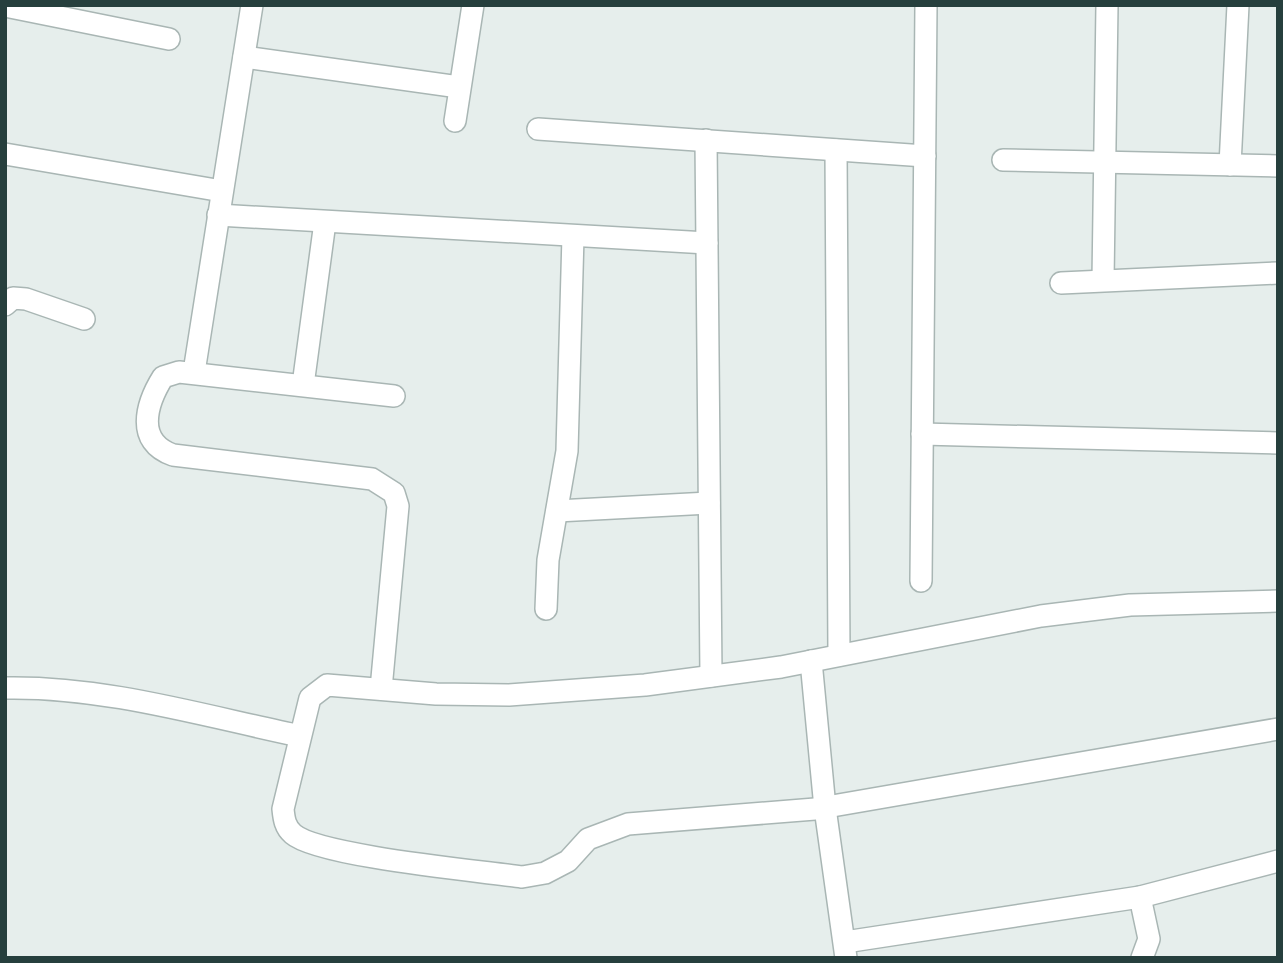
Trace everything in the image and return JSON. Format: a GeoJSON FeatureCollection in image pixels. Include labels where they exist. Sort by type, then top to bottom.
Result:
{"type":"FeatureCollection","features":[{"type":"Feature","properties":{"kind":"street"},"geometry":{"type":"LineString","coordinates":[[194,372],[252,5]]}},
{"type":"Feature","properties":{"kind":"street"},"geometry":{"type":"LineString","coordinates":[[454,121],[473,5]]}},
{"type":"Feature","properties":{"kind":"street"},"geometry":{"type":"LineString","coordinates":[[921,581],[926,5]]}},
{"type":"Feature","properties":{"kind":"street"},"geometry":{"type":"LineString","coordinates":[[1103,280],[1107,5]]}},
{"type":"Feature","properties":{"kind":"street"},"geometry":{"type":"LineString","coordinates":[[1230,165],[1238,5]]}},
{"type":"Feature","properties":{"kind":"street"},"geometry":{"type":"LineString","coordinates":[[5,6],[169,40]]}},
{"type":"Feature","properties":{"kind":"street"},"geometry":{"type":"LineString","coordinates":[[244,57],[459,87]]}},
{"type":"Feature","properties":{"kind":"street"},"geometry":{"type":"LineString","coordinates":[[538,129],[925,156]]}},
{"type":"Feature","properties":{"kind":"street"},"geometry":{"type":"LineString","coordinates":[[706,140],[711,676]]}},
{"type":"Feature","properties":{"kind":"street"},"geometry":{"type":"LineString","coordinates":[[836,150],[839,655]]}},
{"type":"Feature","properties":{"kind":"street"},"geometry":{"type":"LineString","coordinates":[[5,154],[222,191]]}},
{"type":"Feature","properties":{"kind":"street"},"geometry":{"type":"LineString","coordinates":[[1003,160],[1278,166]]}},
{"type":"Feature","properties":{"kind":"street"},"geometry":{"type":"LineString","coordinates":[[218,215],[707,243]]}},
{"type":"Feature","properties":{"kind":"street"},"geometry":{"type":"LineString","coordinates":[[303,385],[325,222]]}},
{"type":"Feature","properties":{"kind":"street"},"geometry":{"type":"LineString","coordinates":[[546,609],[546,581],[567,451],[573,236]]}},
{"type":"Feature","properties":{"kind":"street"},"geometry":{"type":"LineString","coordinates":[[1061,283],[1278,273]]}},
{"type":"Feature","properties":{"kind":"street"},"geometry":{"type":"LineString","coordinates":[[5,305],[13,298],[26,299],[84,319]]}},
{"type":"Feature","properties":{"kind":"street"},"geometry":{"type":"LineString","coordinates":[[381,689],[398,506],[394,493],[373,480],[173,455],[158,450],[150,440],[147,428],[153,391],[163,377],[194,372],[394,397]]}},
{"type":"Feature","properties":{"kind":"street"},"geometry":{"type":"LineString","coordinates":[[922,435],[1278,443]]}},
{"type":"Feature","properties":{"kind":"street"},"geometry":{"type":"LineString","coordinates":[[557,511],[709,503]]}},
{"type":"Feature","properties":{"kind":"street"},"geometry":{"type":"LineString","coordinates":[[1278,601],[1130,606],[1041,616],[811,661],[645,685],[509,695],[327,685],[310,698],[283,809],[285,825],[294,835],[331,849],[522,877],[545,873],[568,861],[588,839],[628,824],[825,808],[1278,729]]}},
{"type":"Feature","properties":{"kind":"street"},"geometry":{"type":"LineString","coordinates":[[811,661],[825,808],[845,950],[1140,897],[1278,861]]}},
{"type":"Feature","properties":{"kind":"street"},"geometry":{"type":"LineString","coordinates":[[5,688],[58,689],[103,696],[299,736]]}},
{"type":"Feature","properties":{"kind":"street"},"geometry":{"type":"LineString","coordinates":[[1140,897],[1149,939],[1142,958]]}}]}
